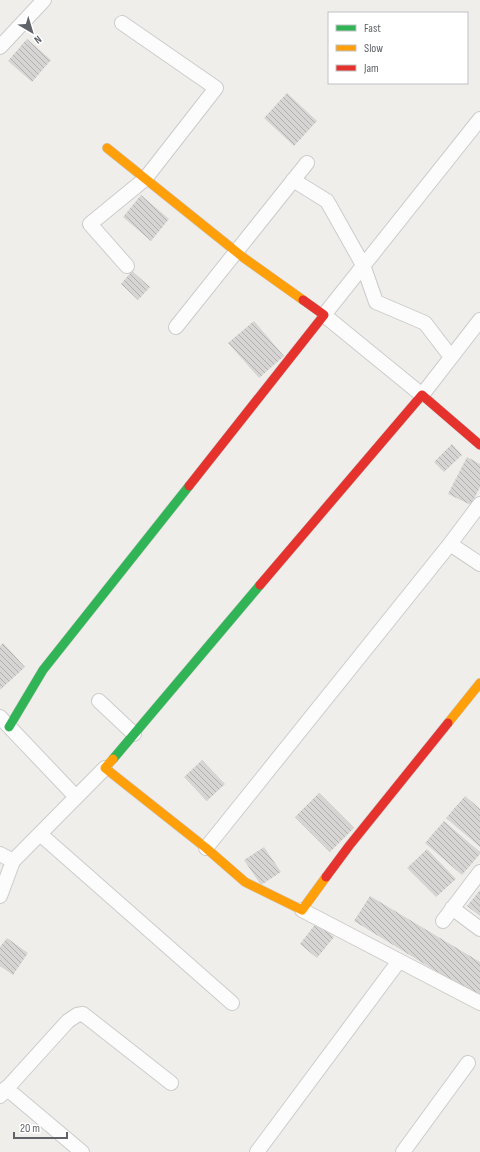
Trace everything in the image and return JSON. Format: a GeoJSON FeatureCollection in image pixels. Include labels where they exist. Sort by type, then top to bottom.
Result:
{"type":"FeatureCollection","features":[{"type":"Feature","properties":{"kind":"street"},"geometry":{"type":"LineString","coordinates":[[0,47],[44,0]]}},
{"type":"Feature","properties":{"kind":"street"},"geometry":{"type":"LineString","coordinates":[[122,23],[216,88],[145,179],[90,224],[127,266]]}},
{"type":"Feature","properties":{"kind":"street"},"geometry":{"type":"LineString","coordinates":[[76,797],[5,722],[43,670],[480,119]]}},
{"type":"Feature","properties":{"kind":"street"},"geometry":{"type":"LineString","coordinates":[[107,148],[236,252],[324,314],[480,445]]}},
{"type":"Feature","properties":{"kind":"street"},"geometry":{"type":"LineString","coordinates":[[176,327],[307,163]]}},
{"type":"Feature","properties":{"kind":"street"},"geometry":{"type":"LineString","coordinates":[[293,180],[327,200],[363,265],[376,302],[425,323],[451,357]]}},
{"type":"Feature","properties":{"kind":"street"},"geometry":{"type":"LineString","coordinates":[[0,896],[13,861],[105,768],[422,395],[480,320]]}},
{"type":"Feature","properties":{"kind":"street"},"geometry":{"type":"LineString","coordinates":[[206,848],[450,544],[480,504]]}},
{"type":"Feature","properties":{"kind":"street"},"geometry":{"type":"LineString","coordinates":[[450,544],[480,564]]}},
{"type":"Feature","properties":{"kind":"street"},"geometry":{"type":"LineString","coordinates":[[302,910],[348,846],[480,683]]}},
{"type":"Feature","properties":{"kind":"street"},"geometry":{"type":"LineString","coordinates":[[99,701],[134,734]]}},
{"type":"Feature","properties":{"kind":"street"},"geometry":{"type":"LineString","coordinates":[[105,768],[206,848],[245,882],[480,1003]]}},
{"type":"Feature","properties":{"kind":"street"},"geometry":{"type":"LineString","coordinates":[[40,834],[232,1003]]}},
{"type":"Feature","properties":{"kind":"street"},"geometry":{"type":"LineString","coordinates":[[0,854],[13,861]]}},
{"type":"Feature","properties":{"kind":"street"},"geometry":{"type":"LineString","coordinates":[[443,921],[480,872]]}},
{"type":"Feature","properties":{"kind":"street"},"geometry":{"type":"LineString","coordinates":[[452,908],[480,928]]}},
{"type":"Feature","properties":{"kind":"street"},"geometry":{"type":"LineString","coordinates":[[257,1152],[399,961]]}},
{"type":"Feature","properties":{"kind":"street"},"geometry":{"type":"LineString","coordinates":[[82,1152],[3,1092],[68,1021],[77,1015],[83,1014],[171,1083]]}},
{"type":"Feature","properties":{"kind":"street"},"geometry":{"type":"LineString","coordinates":[[403,1152],[468,1063]]}},
{"type":"Feature","properties":{"kind":"building"},"geometry":{"type":"Polygon","coordinates":[[[27,39],[51,60],[32,82],[8,61],[27,39]]]}},
{"type":"Feature","properties":{"kind":"building"},"geometry":{"type":"Polygon","coordinates":[[[287,93],[317,121],[294,146],[264,118],[287,93]]]}},
{"type":"Feature","properties":{"kind":"building"},"geometry":{"type":"Polygon","coordinates":[[[141,195],[169,219],[151,241],[123,217],[141,195]]]}},
{"type":"Feature","properties":{"kind":"building"},"geometry":{"type":"Polygon","coordinates":[[[132,271],[150,287],[138,300],[121,284],[132,271]]]}},
{"type":"Feature","properties":{"kind":"building"},"geometry":{"type":"Polygon","coordinates":[[[254,321],[284,356],[259,378],[228,343],[254,321]]]}},
{"type":"Feature","properties":{"kind":"building"},"geometry":{"type":"Polygon","coordinates":[[[452,444],[462,455],[444,472],[434,462],[452,444]]]}},
{"type":"Feature","properties":{"kind":"building"},"geometry":{"type":"Polygon","coordinates":[[[467,457],[480,464],[480,487],[471,505],[448,494],[467,457]]]}},
{"type":"Feature","properties":{"kind":"building"},"geometry":{"type":"Polygon","coordinates":[[[3,643],[25,667],[0,690],[0,646],[3,643]]]}},
{"type":"Feature","properties":{"kind":"building"},"geometry":{"type":"Polygon","coordinates":[[[202,760],[225,784],[207,801],[184,777],[202,760]]]}},
{"type":"Feature","properties":{"kind":"building"},"geometry":{"type":"Polygon","coordinates":[[[319,793],[354,828],[330,852],[295,817],[319,793]]]}},
{"type":"Feature","properties":{"kind":"building"},"geometry":{"type":"Polygon","coordinates":[[[465,796],[480,809],[480,847],[446,818],[465,796]]]}},
{"type":"Feature","properties":{"kind":"building"},"geometry":{"type":"Polygon","coordinates":[[[444,821],[480,852],[480,854],[462,875],[425,843],[444,821]]]}},
{"type":"Feature","properties":{"kind":"building"},"geometry":{"type":"Polygon","coordinates":[[[264,847],[281,872],[261,885],[244,860],[264,847]]]}},
{"type":"Feature","properties":{"kind":"building"},"geometry":{"type":"Polygon","coordinates":[[[427,849],[456,879],[436,897],[407,868],[427,849]]]}},
{"type":"Feature","properties":{"kind":"building"},"geometry":{"type":"Polygon","coordinates":[[[480,890],[480,916],[467,906],[480,890]]]}},
{"type":"Feature","properties":{"kind":"building"},"geometry":{"type":"Polygon","coordinates":[[[370,896],[480,962],[480,998],[354,921],[370,896]]]}},
{"type":"Feature","properties":{"kind":"building"},"geometry":{"type":"Polygon","coordinates":[[[317,922],[334,937],[317,958],[300,944],[317,922]]]}},
{"type":"Feature","properties":{"kind":"building"},"geometry":{"type":"Polygon","coordinates":[[[7,938],[28,953],[13,975],[0,966],[0,947],[7,938]]]}},
{"type":"Feature","properties":{"kind":"traffic: fast"},"geometry":{"type":"LineString","coordinates":[[9,727],[43,670],[189,486]]}},
{"type":"Feature","properties":{"kind":"traffic: fast"},"geometry":{"type":"LineString","coordinates":[[113,759],[260,585]]}},
{"type":"Feature","properties":{"kind":"traffic: slow"},"geometry":{"type":"LineString","coordinates":[[107,148],[244,258],[303,300]]}},
{"type":"Feature","properties":{"kind":"traffic: slow"},"geometry":{"type":"LineString","coordinates":[[448,723],[480,683]]}},
{"type":"Feature","properties":{"kind":"traffic: slow"},"geometry":{"type":"LineString","coordinates":[[113,759],[105,768],[206,848],[245,882],[302,910],[326,877]]}},
{"type":"Feature","properties":{"kind":"traffic: jam"},"geometry":{"type":"LineString","coordinates":[[189,486],[324,315],[303,300]]}},
{"type":"Feature","properties":{"kind":"traffic: jam"},"geometry":{"type":"LineString","coordinates":[[260,585],[422,395],[480,445]]}},
{"type":"Feature","properties":{"kind":"traffic: jam"},"geometry":{"type":"LineString","coordinates":[[326,877],[349,846],[448,723]]}}]}
